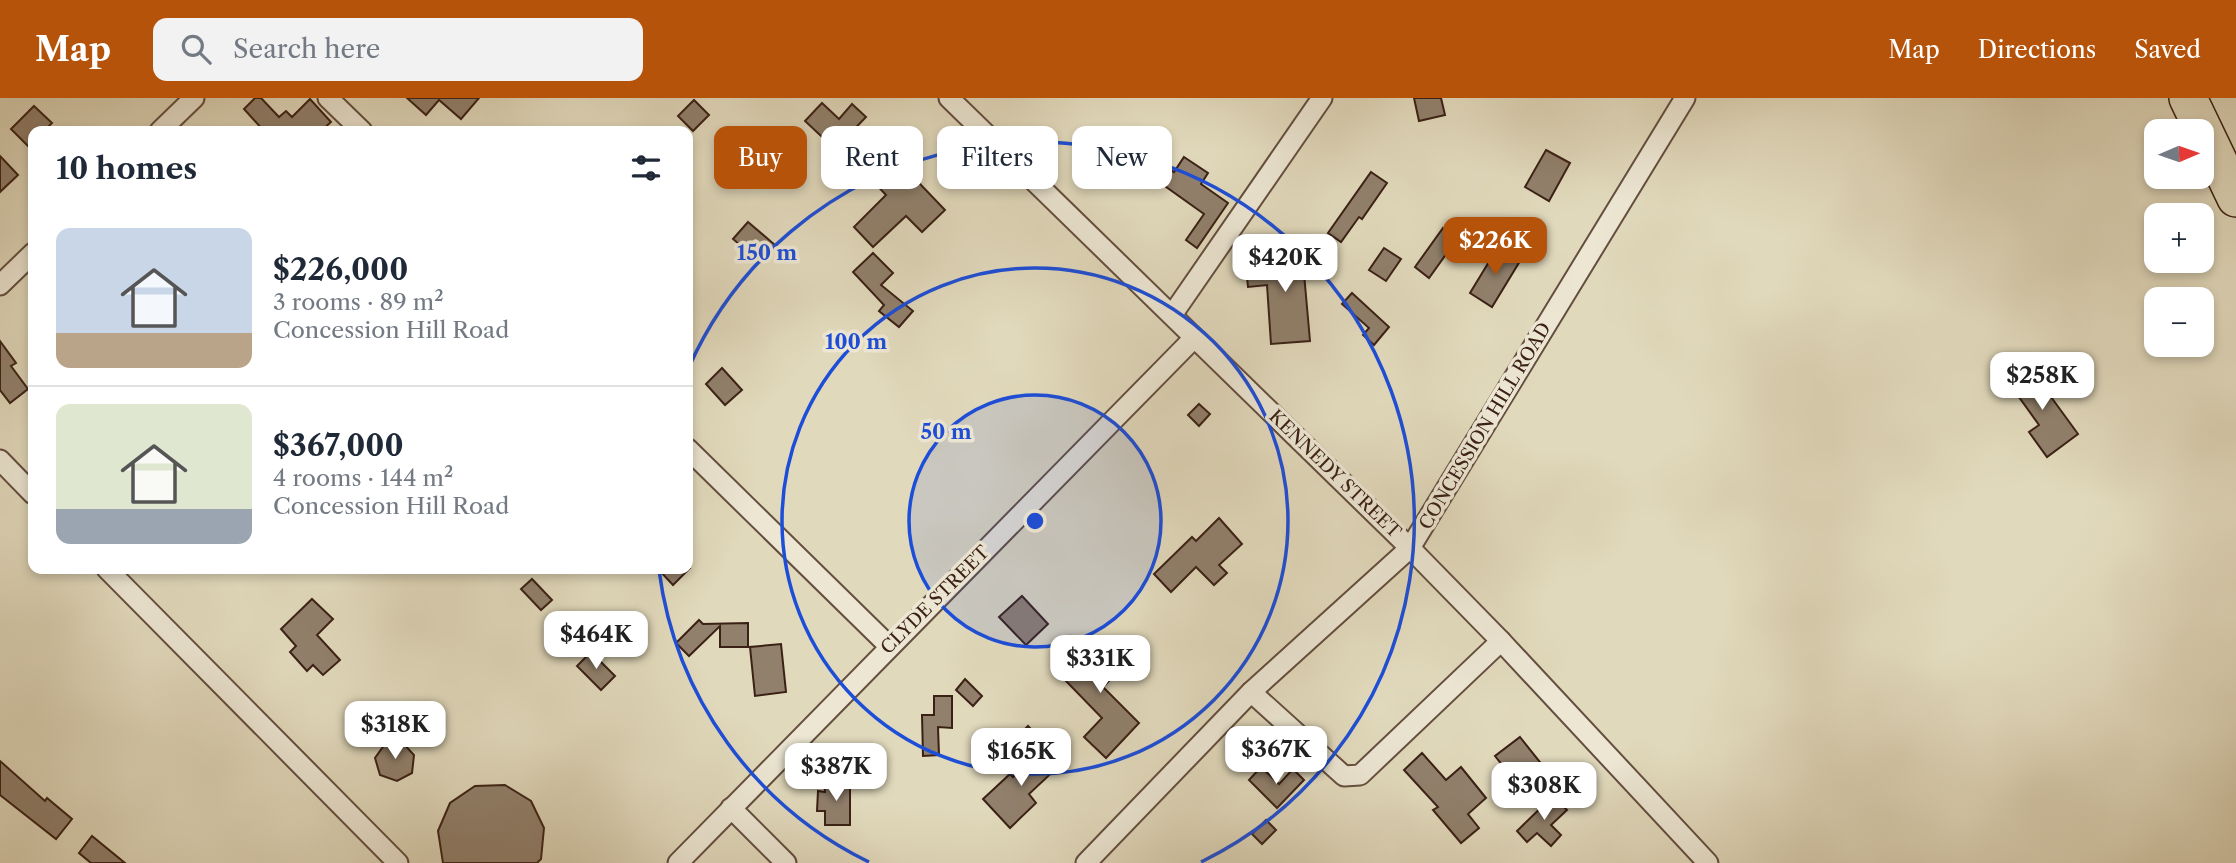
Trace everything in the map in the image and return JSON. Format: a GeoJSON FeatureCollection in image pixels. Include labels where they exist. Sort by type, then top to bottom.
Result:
{"type":"FeatureCollection","features":[{"type":"Feature","properties":{"kind":"highway"},"geometry":{"type":"LineString","coordinates":[[2188,98],[2236,198]]}},
{"type":"Feature","properties":{"kind":"street"},"geometry":{"type":"LineString","coordinates":[[165,126],[194,98]]}},
{"type":"Feature","properties":{"kind":"street"},"geometry":{"type":"LineString","coordinates":[[328,98],[357,126]]}},
{"type":"Feature","properties":{"kind":"street","name":"KENNEDY STREET"},"geometry":{"type":"LineString","coordinates":[[949,98],[1410,548],[1501,641],[1708,863]]}},
{"type":"Feature","properties":{"kind":"street"},"geometry":{"type":"LineString","coordinates":[[1172,315],[1322,98]]}},
{"type":"Feature","properties":{"kind":"street","name":"CONCESSION HILL ROAD"},"geometry":{"type":"LineString","coordinates":[[1086,863],[1251,692],[1410,548],[1685,98]]}},
{"type":"Feature","properties":{"kind":"street"},"geometry":{"type":"LineString","coordinates":[[0,285],[28,258]]}},
{"type":"Feature","properties":{"kind":"street","name":"CLYDE STREET"},"geometry":{"type":"LineString","coordinates":[[678,863],[1194,338]]}},
{"type":"Feature","properties":{"kind":"street"},"geometry":{"type":"LineString","coordinates":[[693,454],[889,646]]}},
{"type":"Feature","properties":{"kind":"street"},"geometry":{"type":"LineString","coordinates":[[0,460],[28,489]]}},
{"type":"Feature","properties":{"kind":"street"},"geometry":{"type":"LineString","coordinates":[[112,574],[398,863]]}},
{"type":"Feature","properties":{"kind":"street"},"geometry":{"type":"LineString","coordinates":[[1251,692],[1344,776],[1360,775],[1501,641]]}},
{"type":"Feature","properties":{"kind":"street"},"geometry":{"type":"LineString","coordinates":[[731,808],[786,863]]}},
{"type":"Feature","properties":{"kind":"building"},"geometry":{"type":"Polygon","coordinates":[[[255,98],[261,98],[279,117],[286,111],[292,117],[310,99],[331,122],[327,126],[259,126],[244,109],[255,98]]]}},
{"type":"Feature","properties":{"kind":"building"},"geometry":{"type":"Polygon","coordinates":[[[407,98],[479,98],[461,119],[439,100],[426,115],[407,98]]]}},
{"type":"Feature","properties":{"kind":"building"},"geometry":{"type":"Polygon","coordinates":[[[1414,98],[1441,98],[1445,115],[1419,121],[1414,98]]]}},
{"type":"Feature","properties":{"kind":"building"},"geometry":{"type":"Polygon","coordinates":[[[694,100],[709,115],[693,131],[693,126],[688,126],[678,116],[694,100]]]}},
{"type":"Feature","properties":{"kind":"building"},"geometry":{"type":"Polygon","coordinates":[[[822,103],[839,119],[852,104],[866,117],[857,126],[821,126],[821,136],[805,121],[822,103]]]}},
{"type":"Feature","properties":{"kind":"building"},"geometry":{"type":"Polygon","coordinates":[[[34,106],[52,123],[49,126],[28,126],[28,146],[11,129],[34,106]]]}},
{"type":"Feature","properties":{"kind":"building"},"geometry":{"type":"Polygon","coordinates":[[[1546,150],[1570,163],[1549,201],[1525,187],[1546,150]]]}},
{"type":"Feature","properties":{"kind":"building"},"geometry":{"type":"Polygon","coordinates":[[[0,156],[18,175],[0,192],[0,156]]]}},
{"type":"Feature","properties":{"kind":"building"},"geometry":{"type":"Polygon","coordinates":[[[1184,157],[1208,173],[1201,184],[1228,203],[1197,248],[1186,240],[1204,214],[1169,189],[1172,189],[1172,171],[1174,172],[1184,157]]]}},
{"type":"Feature","properties":{"kind":"building"},"geometry":{"type":"Polygon","coordinates":[[[1371,172],[1387,183],[1362,219],[1359,217],[1341,242],[1328,233],[1371,172]]]}},
{"type":"Feature","properties":{"kind":"building"},"geometry":{"type":"Polygon","coordinates":[[[923,187],[945,210],[922,232],[906,216],[873,247],[854,227],[886,195],[880,189],[923,187]]]}},
{"type":"Feature","properties":{"kind":"building"},"geometry":{"type":"Polygon","coordinates":[[[748,222],[775,245],[760,262],[733,239],[748,222]]]}},
{"type":"Feature","properties":{"kind":"building"},"geometry":{"type":"Polygon","coordinates":[[[1443,228],[1457,239],[1429,278],[1415,267],[1443,228]]]}},
{"type":"Feature","properties":{"kind":"building"},"geometry":{"type":"Polygon","coordinates":[[[1307,238],[1323,249],[1315,260],[1302,251],[1310,341],[1271,344],[1267,285],[1248,287],[1245,257],[1260,256],[1261,264],[1291,261],[1307,238]]]}},
{"type":"Feature","properties":{"kind":"building"},"geometry":{"type":"Polygon","coordinates":[[[1498,247],[1520,261],[1492,307],[1470,293],[1498,247]]]}},
{"type":"Feature","properties":{"kind":"building"},"geometry":{"type":"Polygon","coordinates":[[[1384,248],[1401,259],[1386,281],[1369,270],[1384,248]]]}},
{"type":"Feature","properties":{"kind":"building"},"geometry":{"type":"Polygon","coordinates":[[[873,253],[893,273],[881,285],[913,311],[899,327],[879,311],[884,305],[853,272],[873,253]]]}},
{"type":"Feature","properties":{"kind":"building"},"geometry":{"type":"Polygon","coordinates":[[[1352,293],[1389,327],[1374,345],[1363,335],[1369,328],[1342,304],[1352,293]]]}},
{"type":"Feature","properties":{"kind":"building"},"geometry":{"type":"Polygon","coordinates":[[[0,341],[16,363],[11,366],[28,389],[10,403],[0,390],[0,341]]]}},
{"type":"Feature","properties":{"kind":"building"},"geometry":{"type":"Polygon","coordinates":[[[2027,364],[2078,434],[2047,457],[2029,432],[2039,425],[2006,379],[2027,364]]]}},
{"type":"Feature","properties":{"kind":"building"},"geometry":{"type":"Polygon","coordinates":[[[722,368],[742,390],[725,405],[706,384],[722,368]]]}},
{"type":"Feature","properties":{"kind":"building"},"geometry":{"type":"Polygon","coordinates":[[[1199,404],[1210,414],[1199,426],[1188,415],[1199,404]]]}},
{"type":"Feature","properties":{"kind":"building"},"geometry":{"type":"Polygon","coordinates":[[[1219,518],[1242,544],[1219,565],[1227,573],[1214,585],[1196,567],[1171,592],[1154,574],[1192,537],[1196,541],[1219,518]]]}},
{"type":"Feature","properties":{"kind":"building"},"geometry":{"type":"Polygon","coordinates":[[[663,574],[684,574],[673,585],[663,574]]]}},
{"type":"Feature","properties":{"kind":"building"},"geometry":{"type":"Polygon","coordinates":[[[532,579],[552,600],[541,610],[521,589],[532,579]]]}},
{"type":"Feature","properties":{"kind":"building"},"geometry":{"type":"Polygon","coordinates":[[[1022,596],[1048,624],[1026,645],[999,617],[1022,596]]]}},
{"type":"Feature","properties":{"kind":"building"},"geometry":{"type":"Polygon","coordinates":[[[312,599],[333,619],[317,635],[340,660],[323,675],[313,665],[307,671],[290,652],[296,646],[281,629],[312,599]]]}},
{"type":"Feature","properties":{"kind":"building"},"geometry":{"type":"Polygon","coordinates":[[[699,620],[703,624],[748,623],[748,647],[720,647],[720,626],[689,656],[676,643],[699,620]]]}},
{"type":"Feature","properties":{"kind":"building"},"geometry":{"type":"Polygon","coordinates":[[[1070,636],[1093,662],[1112,644],[1128,661],[1103,687],[1139,723],[1106,758],[1084,737],[1102,718],[1065,680],[1078,667],[1059,646],[1070,636]]]}},
{"type":"Feature","properties":{"kind":"building"},"geometry":{"type":"Polygon","coordinates":[[[781,644],[786,692],[755,696],[750,647],[781,644]]]}},
{"type":"Feature","properties":{"kind":"building"},"geometry":{"type":"Polygon","coordinates":[[[591,652],[615,676],[601,690],[577,666],[591,652]]]}},
{"type":"Feature","properties":{"kind":"building"},"geometry":{"type":"Polygon","coordinates":[[[965,679],[982,696],[973,706],[956,690],[965,679]]]}},
{"type":"Feature","properties":{"kind":"building"},"geometry":{"type":"Polygon","coordinates":[[[934,696],[952,696],[952,728],[938,727],[939,755],[923,756],[922,715],[934,715],[934,696]]]}},
{"type":"Feature","properties":{"kind":"building"},"geometry":{"type":"Polygon","coordinates":[[[1028,726],[1041,740],[1032,749],[1019,735],[1028,726]]]}},
{"type":"Feature","properties":{"kind":"building"},"geometry":{"type":"Polygon","coordinates":[[[1520,737],[1547,771],[1523,791],[1495,756],[1520,737]]]}},
{"type":"Feature","properties":{"kind":"building"},"geometry":{"type":"Polygon","coordinates":[[[402,742],[414,755],[412,773],[397,781],[380,775],[375,758],[385,744],[402,742]]]}},
{"type":"Feature","properties":{"kind":"building"},"geometry":{"type":"Polygon","coordinates":[[[1044,746],[1061,764],[1029,794],[1036,803],[1010,828],[983,799],[1010,774],[1013,777],[1044,746]]]}},
{"type":"Feature","properties":{"kind":"building"},"geometry":{"type":"Polygon","coordinates":[[[1422,753],[1446,780],[1461,767],[1486,798],[1468,814],[1479,828],[1461,843],[1433,810],[1438,807],[1404,770],[1422,753]]]}},
{"type":"Feature","properties":{"kind":"building"},"geometry":{"type":"Polygon","coordinates":[[[0,761],[45,801],[47,798],[72,819],[56,839],[0,795],[0,761]]]}},
{"type":"Feature","properties":{"kind":"building"},"geometry":{"type":"Polygon","coordinates":[[[1261,767],[1279,784],[1293,769],[1304,780],[1277,808],[1249,780],[1261,767]]]}},
{"type":"Feature","properties":{"kind":"building"},"geometry":{"type":"Polygon","coordinates":[[[824,781],[850,781],[850,825],[825,825],[825,811],[817,811],[818,791],[825,792],[824,781]]]}},
{"type":"Feature","properties":{"kind":"building"},"geometry":{"type":"Polygon","coordinates":[[[505,785],[531,801],[544,828],[541,859],[537,863],[443,863],[438,831],[450,803],[475,786],[505,785]]]}},
{"type":"Feature","properties":{"kind":"building"},"geometry":{"type":"Polygon","coordinates":[[[1553,796],[1567,810],[1551,825],[1561,835],[1551,846],[1537,833],[1527,842],[1517,831],[1553,796]]]}},
{"type":"Feature","properties":{"kind":"building"},"geometry":{"type":"Polygon","coordinates":[[[1266,820],[1276,830],[1262,844],[1252,834],[1266,820]]]}},
{"type":"Feature","properties":{"kind":"building"},"geometry":{"type":"Polygon","coordinates":[[[92,836],[125,863],[91,863],[79,853],[92,836]]]}}]}
